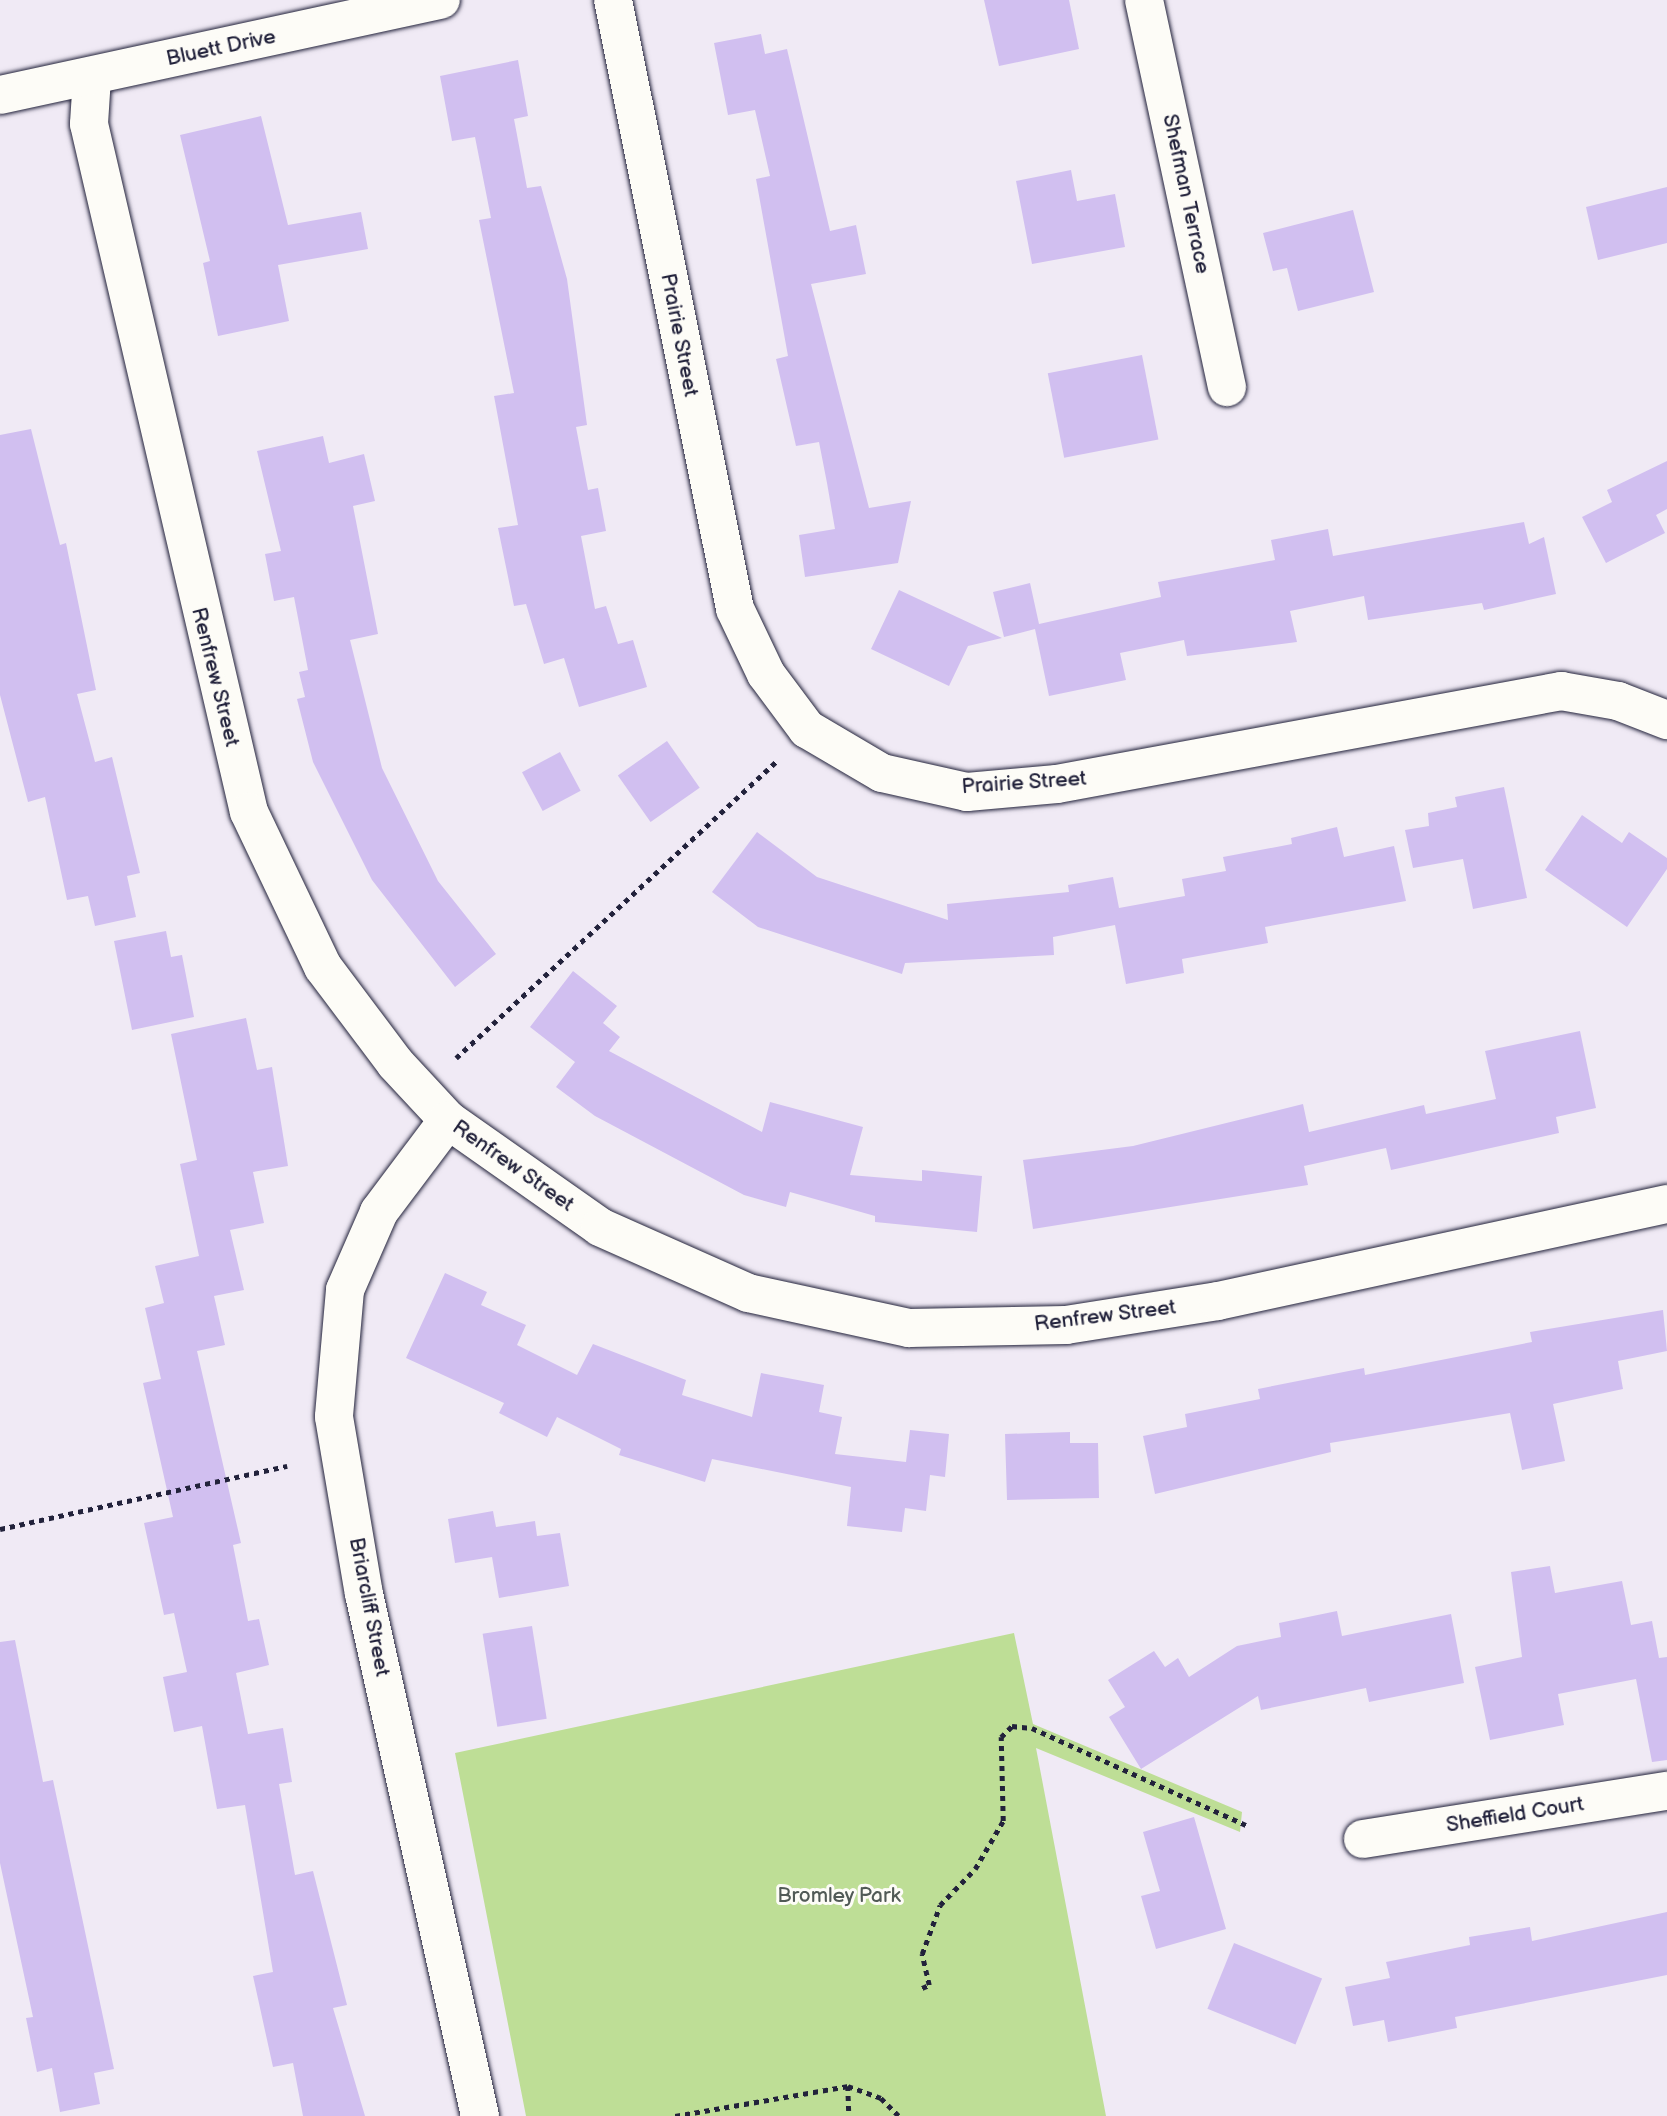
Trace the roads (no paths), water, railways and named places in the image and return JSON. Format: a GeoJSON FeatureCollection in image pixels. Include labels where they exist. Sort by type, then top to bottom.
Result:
{"type":"FeatureCollection","features":[{"type":"Feature","properties":{"kind":"street","name":"Bluett Drive"},"geometry":{"type":"LineString","coordinates":[[0,95],[441,0]]}},
{"type":"Feature","properties":{"kind":"street","name":"Prairie Street"},"geometry":{"type":"LineString","coordinates":[[613,0],[735,609],[766,674],[807,729],[882,774],[967,792],[1057,784],[1561,691],[1618,701],[1667,720]]}},
{"type":"Feature","properties":{"kind":"street","name":"Shefman Terrace"},"geometry":{"type":"LineString","coordinates":[[1144,0],[1227,387]]}},
{"type":"Feature","properties":{"kind":"street","name":"Renfrew Street"},"geometry":{"type":"LineString","coordinates":[[92,77],[89,124],[249,812],[323,967],[395,1063],[448,1120],[600,1227],[748,1293],[909,1328],[1066,1325],[1218,1301],[1667,1204]]}},
{"type":"Feature","properties":{"kind":"street","name":"Briarcliff Street"},"geometry":{"type":"LineString","coordinates":[[448,1120],[379,1212],[345,1290],[334,1417],[364,1594],[480,2116]]}},
{"type":"Feature","properties":{"kind":"street","name":"Sheffield Court"},"geometry":{"type":"LineString","coordinates":[[1363,1839],[1667,1791]]}},
{"type":"Feature","properties":{"kind":"park label","name":"Bromley Park"},"geometry":{"type":"Point","coordinates":[839,1896]}}]}
